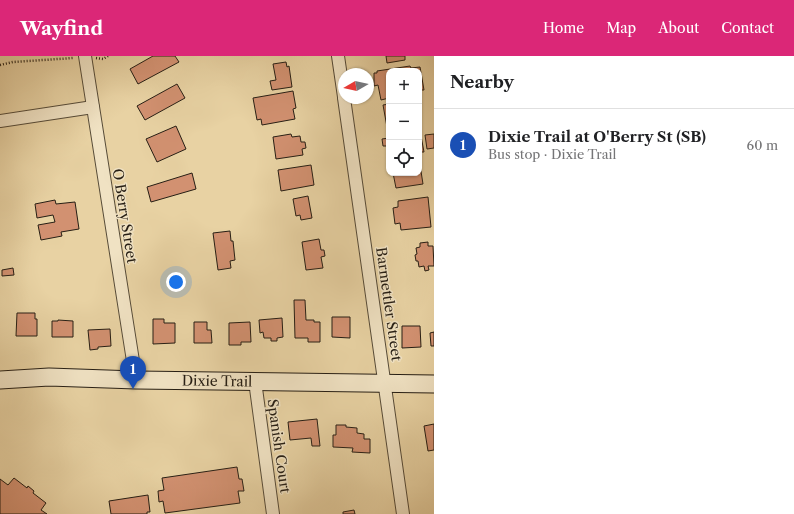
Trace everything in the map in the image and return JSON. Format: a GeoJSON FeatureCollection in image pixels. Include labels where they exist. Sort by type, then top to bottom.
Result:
{"type":"FeatureCollection","features":[{"type":"Feature","properties":{"kind":"main road","name":"Dixie Trail"},"geometry":{"type":"LineString","coordinates":[[0,380],[49,377],[136,380],[434,384]]}},
{"type":"Feature","properties":{"kind":"street","name":"Barmettler Street"},"geometry":{"type":"LineString","coordinates":[[338,56],[340,68]]}},
{"type":"Feature","properties":{"kind":"street","name":"O Berry Street"},"geometry":{"type":"LineString","coordinates":[[85,57],[136,380]]}},
{"type":"Feature","properties":{"kind":"street","name":"Barmettler Street"},"geometry":{"type":"LineString","coordinates":[[345,104],[403,514]]}},
{"type":"Feature","properties":{"kind":"street"},"geometry":{"type":"LineString","coordinates":[[0,121],[93,107]]}},
{"type":"Feature","properties":{"kind":"street","name":"Spanish Court"},"geometry":{"type":"LineString","coordinates":[[255,381],[273,514]]}},
{"type":"Feature","properties":{"kind":"path"},"geometry":{"type":"LineString","coordinates":[[0,65],[12,62],[85,57],[102,59],[108,56]]}},
{"type":"Feature","properties":{"kind":"building"},"geometry":{"type":"Polygon","coordinates":[[[153,56],[175,56],[179,62],[138,84],[130,69],[153,56]]]}},
{"type":"Feature","properties":{"kind":"building"},"geometry":{"type":"Polygon","coordinates":[[[386,56],[405,56],[405,60],[387,63],[386,56]]]}},
{"type":"Feature","properties":{"kind":"building"},"geometry":{"type":"Polygon","coordinates":[[[286,62],[287,67],[289,66],[292,87],[272,90],[270,81],[276,80],[273,64],[286,62]]]}},
{"type":"Feature","properties":{"kind":"building"},"geometry":{"type":"Polygon","coordinates":[[[410,66],[411,68],[397,68],[410,66]]]}},
{"type":"Feature","properties":{"kind":"building"},"geometry":{"type":"Polygon","coordinates":[[[386,70],[386,99],[381,100],[378,85],[374,86],[374,73],[377,73],[377,71],[386,70]]]}},
{"type":"Feature","properties":{"kind":"building"},"geometry":{"type":"Polygon","coordinates":[[[422,78],[424,90],[422,90],[422,78]]]}},
{"type":"Feature","properties":{"kind":"building"},"geometry":{"type":"Polygon","coordinates":[[[177,84],[185,98],[145,120],[137,106],[177,84]]]}},
{"type":"Feature","properties":{"kind":"building"},"geometry":{"type":"Polygon","coordinates":[[[293,91],[296,108],[293,109],[295,119],[262,125],[261,119],[257,120],[253,98],[293,91]]]}},
{"type":"Feature","properties":{"kind":"building"},"geometry":{"type":"Polygon","coordinates":[[[386,104],[386,122],[383,105],[386,104]]]}},
{"type":"Feature","properties":{"kind":"building"},"geometry":{"type":"Polygon","coordinates":[[[176,126],[186,149],[157,162],[146,139],[176,126]]]}},
{"type":"Feature","properties":{"kind":"building"},"geometry":{"type":"Polygon","coordinates":[[[291,134],[292,137],[300,136],[301,142],[305,142],[306,148],[302,149],[303,155],[276,159],[273,137],[291,134]]]}},
{"type":"Feature","properties":{"kind":"building"},"geometry":{"type":"Polygon","coordinates":[[[434,134],[434,148],[427,149],[425,135],[434,134]]]}},
{"type":"Feature","properties":{"kind":"building"},"geometry":{"type":"Polygon","coordinates":[[[386,138],[386,146],[383,146],[382,139],[386,138]]]}},
{"type":"Feature","properties":{"kind":"building"},"geometry":{"type":"Polygon","coordinates":[[[422,141],[424,152],[422,152],[422,141]]]}},
{"type":"Feature","properties":{"kind":"building"},"geometry":{"type":"Polygon","coordinates":[[[311,165],[314,185],[281,191],[278,170],[311,165]]]}},
{"type":"Feature","properties":{"kind":"building"},"geometry":{"type":"Polygon","coordinates":[[[192,173],[196,189],[151,202],[147,187],[192,173]]]}},
{"type":"Feature","properties":{"kind":"building"},"geometry":{"type":"Polygon","coordinates":[[[394,176],[422,176],[423,184],[396,188],[394,176]]]}},
{"type":"Feature","properties":{"kind":"building"},"geometry":{"type":"Polygon","coordinates":[[[308,196],[312,218],[301,220],[300,215],[296,216],[293,199],[308,196]]]}},
{"type":"Feature","properties":{"kind":"building"},"geometry":{"type":"Polygon","coordinates":[[[428,197],[431,227],[401,230],[400,223],[395,224],[393,208],[398,207],[398,201],[428,197]]]}},
{"type":"Feature","properties":{"kind":"building"},"geometry":{"type":"Polygon","coordinates":[[[55,200],[56,204],[75,202],[79,229],[61,232],[62,236],[41,240],[38,225],[55,222],[53,215],[37,218],[35,204],[55,200]]]}},
{"type":"Feature","properties":{"kind":"building"},"geometry":{"type":"Polygon","coordinates":[[[230,231],[231,241],[233,241],[235,260],[230,261],[231,268],[218,270],[213,233],[230,231]]]}},
{"type":"Feature","properties":{"kind":"building"},"geometry":{"type":"Polygon","coordinates":[[[319,239],[321,250],[324,250],[325,256],[321,257],[323,268],[306,270],[302,242],[319,239]]]}},
{"type":"Feature","properties":{"kind":"building"},"geometry":{"type":"Polygon","coordinates":[[[428,242],[428,246],[433,246],[434,266],[428,266],[429,270],[425,271],[424,266],[419,267],[415,255],[417,254],[416,248],[420,247],[420,243],[428,242]]]}},
{"type":"Feature","properties":{"kind":"building"},"geometry":{"type":"Polygon","coordinates":[[[13,268],[14,275],[2,276],[2,270],[13,268]]]}},
{"type":"Feature","properties":{"kind":"building"},"geometry":{"type":"Polygon","coordinates":[[[294,300],[305,300],[306,320],[320,322],[320,342],[308,342],[308,338],[295,338],[294,300]]]}},
{"type":"Feature","properties":{"kind":"building"},"geometry":{"type":"Polygon","coordinates":[[[17,313],[35,313],[35,319],[37,319],[37,336],[16,336],[17,313]]]}},
{"type":"Feature","properties":{"kind":"building"},"geometry":{"type":"Polygon","coordinates":[[[332,317],[350,317],[350,338],[332,337],[332,317]]]}},
{"type":"Feature","properties":{"kind":"building"},"geometry":{"type":"Polygon","coordinates":[[[282,318],[283,337],[277,338],[277,341],[271,341],[271,338],[264,338],[263,332],[260,333],[259,320],[282,318]]]}},
{"type":"Feature","properties":{"kind":"building"},"geometry":{"type":"Polygon","coordinates":[[[153,319],[164,319],[164,323],[175,323],[175,343],[153,344],[153,319]]]}},
{"type":"Feature","properties":{"kind":"building"},"geometry":{"type":"Polygon","coordinates":[[[52,321],[73,321],[73,337],[52,337],[52,321]]]}},
{"type":"Feature","properties":{"kind":"building"},"geometry":{"type":"Polygon","coordinates":[[[194,322],[207,322],[207,330],[211,330],[212,343],[194,343],[194,322]]]}},
{"type":"Feature","properties":{"kind":"building"},"geometry":{"type":"Polygon","coordinates":[[[250,322],[251,342],[241,342],[241,345],[229,345],[229,323],[250,322]]]}},
{"type":"Feature","properties":{"kind":"building"},"geometry":{"type":"Polygon","coordinates":[[[402,326],[420,326],[421,347],[402,348],[402,326]]]}},
{"type":"Feature","properties":{"kind":"building"},"geometry":{"type":"Polygon","coordinates":[[[110,329],[111,346],[98,347],[98,349],[90,350],[88,330],[110,329]]]}},
{"type":"Feature","properties":{"kind":"building"},"geometry":{"type":"Polygon","coordinates":[[[434,332],[434,346],[431,346],[430,333],[434,332]]]}},
{"type":"Feature","properties":{"kind":"building"},"geometry":{"type":"Polygon","coordinates":[[[317,419],[320,446],[312,446],[311,438],[290,440],[288,422],[317,419]]]}},
{"type":"Feature","properties":{"kind":"building"},"geometry":{"type":"Polygon","coordinates":[[[434,424],[434,450],[428,451],[424,426],[434,424]]]}},
{"type":"Feature","properties":{"kind":"building"},"geometry":{"type":"Polygon","coordinates":[[[336,425],[346,425],[346,427],[357,428],[357,433],[364,434],[364,439],[370,439],[370,453],[352,452],[353,448],[333,447],[333,435],[336,435],[336,425]]]}},
{"type":"Feature","properties":{"kind":"building"},"geometry":{"type":"Polygon","coordinates":[[[237,467],[239,479],[242,479],[244,491],[238,491],[240,503],[165,513],[163,501],[159,502],[158,491],[164,490],[162,478],[237,467]]]}},
{"type":"Feature","properties":{"kind":"building"},"geometry":{"type":"Polygon","coordinates":[[[14,478],[27,488],[28,486],[34,491],[33,493],[46,503],[41,510],[47,514],[0,514],[0,479],[8,485],[14,478]]]}},
{"type":"Feature","properties":{"kind":"building"},"geometry":{"type":"Polygon","coordinates":[[[148,495],[150,512],[147,512],[147,514],[111,514],[109,501],[148,495]]]}},
{"type":"Feature","properties":{"kind":"building"},"geometry":{"type":"Polygon","coordinates":[[[354,510],[355,514],[343,514],[343,512],[354,510]]]}},
{"type":"Feature","properties":{"kind":"place","name":"Dixie Trail at O'Berry St (SB)"},"geometry":{"type":"Point","coordinates":[133,389]}}]}
